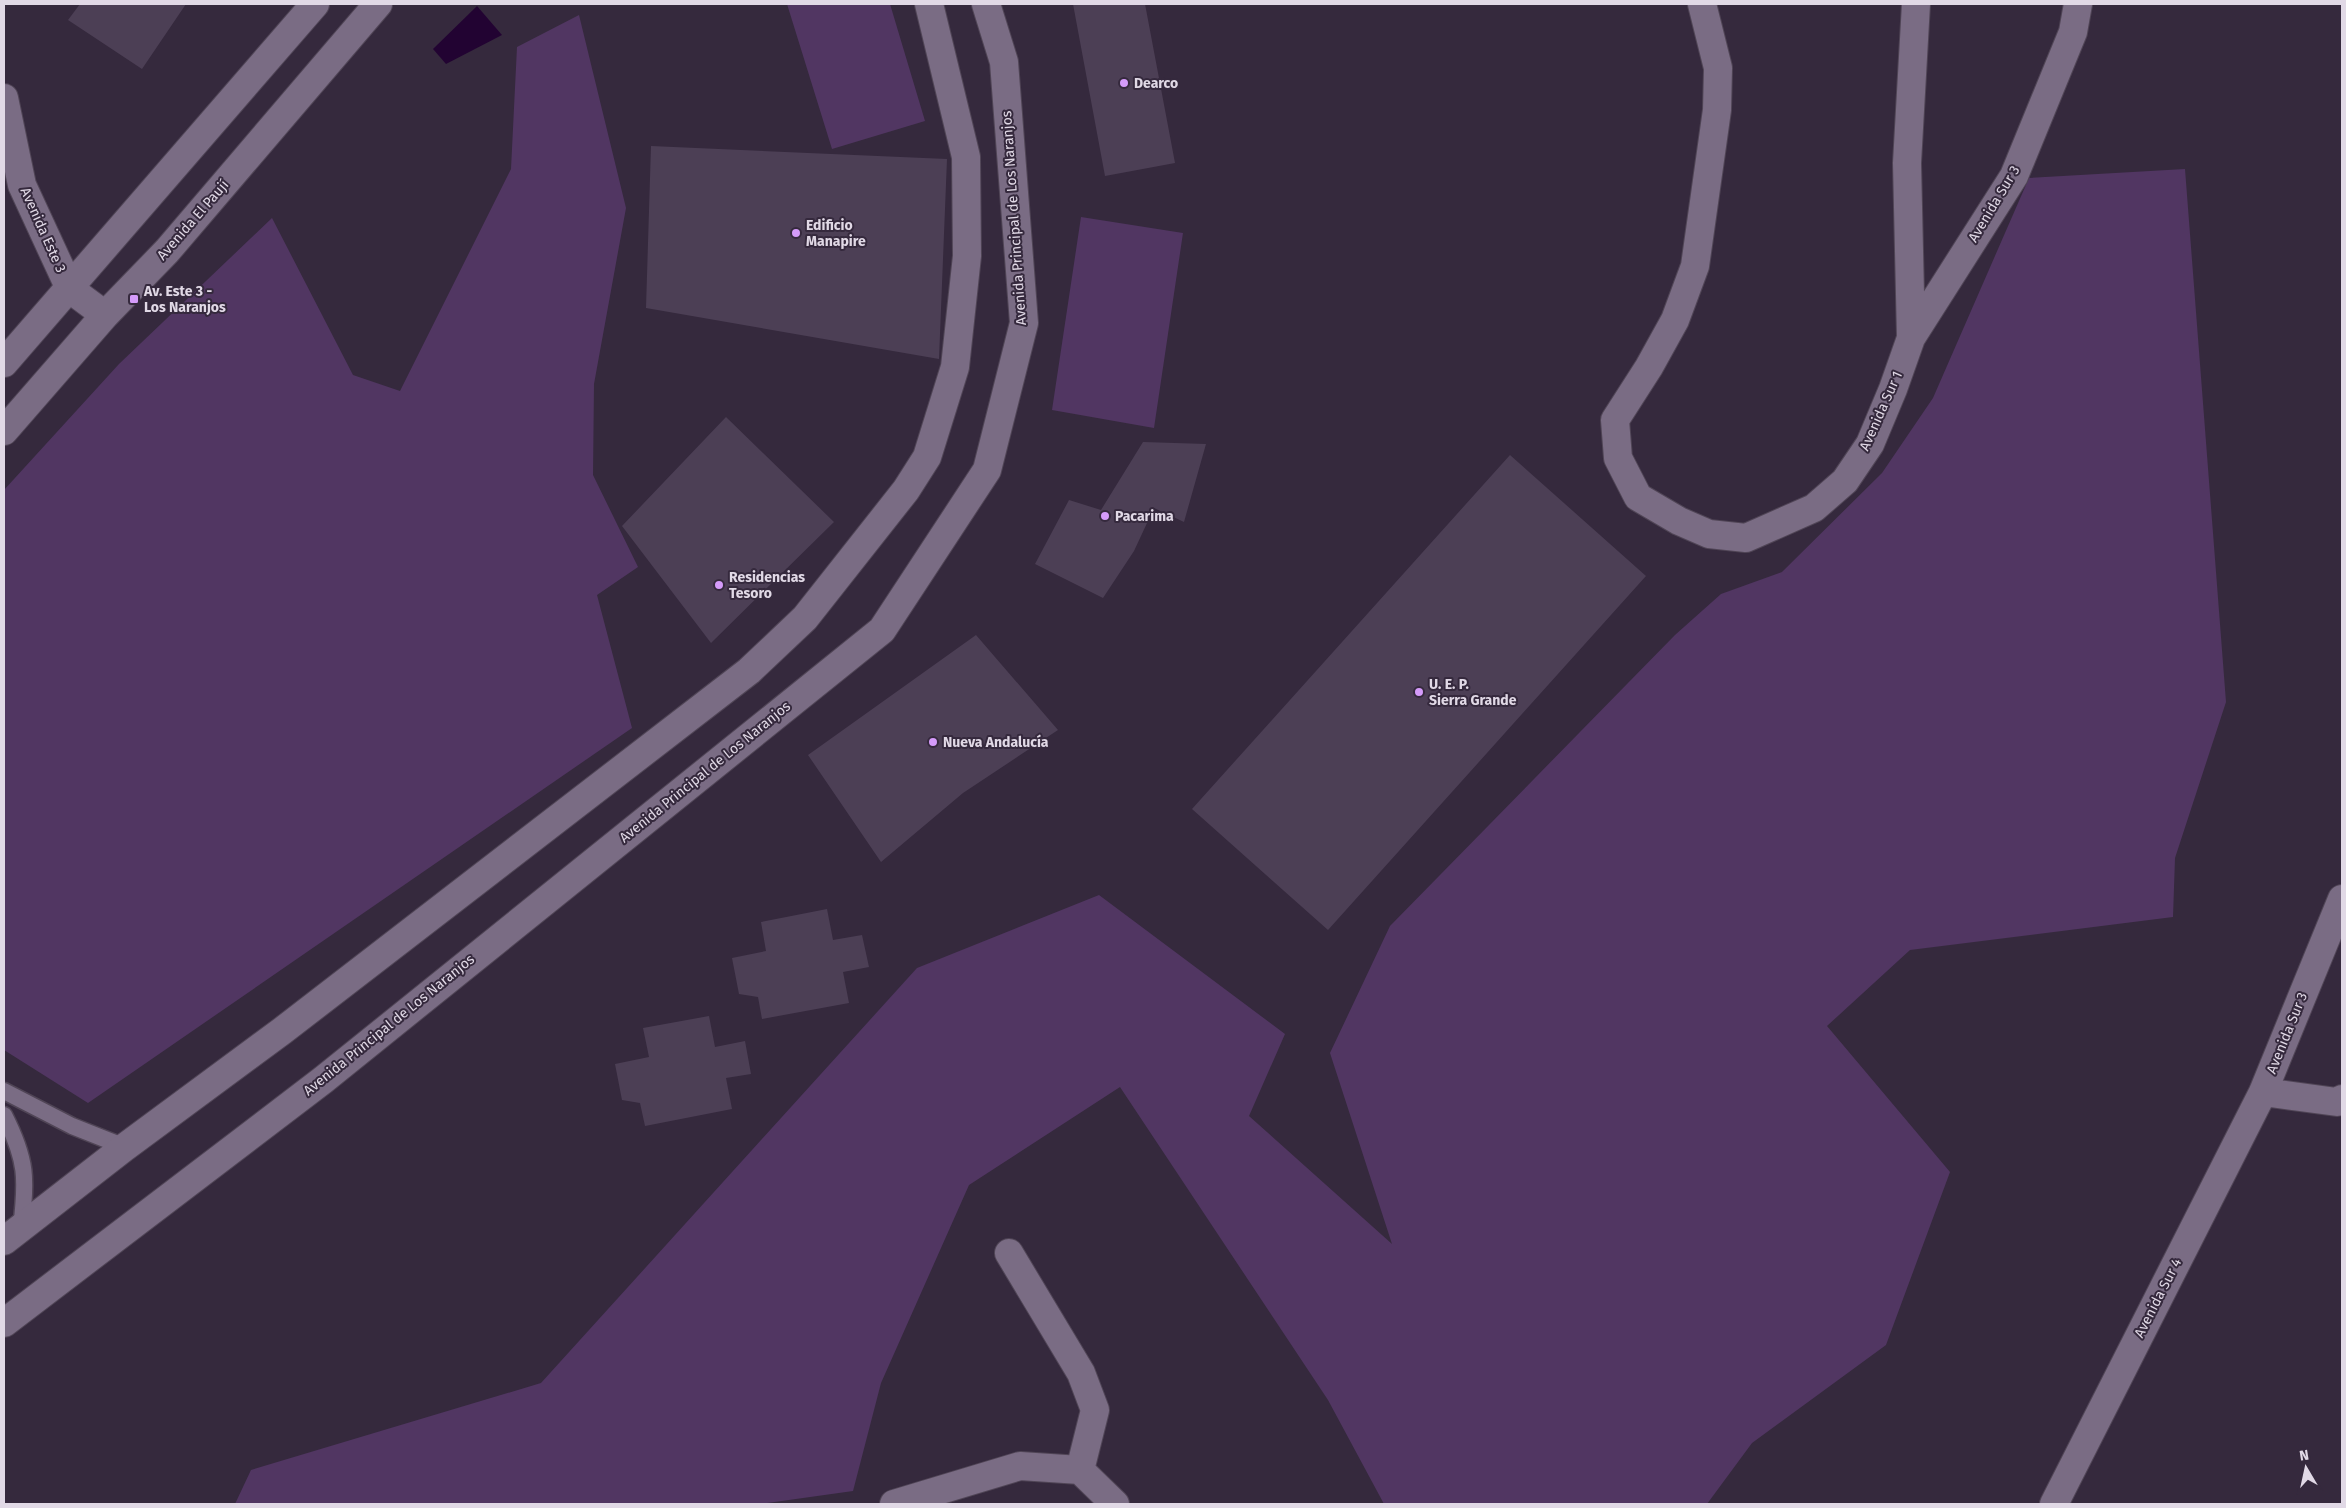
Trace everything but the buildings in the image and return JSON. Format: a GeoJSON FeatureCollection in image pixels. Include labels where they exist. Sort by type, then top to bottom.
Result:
{"type":"FeatureCollection","features":[{"type":"Feature","properties":{"kind":"street"},"geometry":{"type":"LineString","coordinates":[[4,363],[315,4]]}},
{"type":"Feature","properties":{"kind":"street","name":"Avenida El Paují"},"geometry":{"type":"LineString","coordinates":[[4,431],[106,315],[167,251],[378,4]]}},
{"type":"Feature","properties":{"kind":"street"},"geometry":{"type":"LineString","coordinates":[[12,1234],[125,1147],[282,1031],[749,671],[805,618],[906,490],[927,457],[955,367],[967,256],[966,157],[929,4]]}},
{"type":"Feature","properties":{"kind":"street","name":"Avenida Principal de Los Naranjos"},"geometry":{"type":"LineString","coordinates":[[4,1323],[322,1080],[882,630],[988,470],[1024,323],[1004,62],[986,4]]}},
{"type":"Feature","properties":{"kind":"street","name":"Avenida Sur 1"},"geometry":{"type":"LineString","coordinates":[[1702,4],[1718,68],[1717,110],[1695,266],[1675,320],[1649,367],[1615,420],[1618,458],[1638,497],[1679,521],[1709,534],[1746,538],[1814,508],[1845,481],[1870,444],[1893,389],[1911,338],[1907,163],[1916,4]]}},
{"type":"Feature","properties":{"kind":"street","name":"Avenida Sur 3"},"geometry":{"type":"LineString","coordinates":[[1911,338],[2014,176],[2073,32],[2078,4]]}},
{"type":"Feature","properties":{"kind":"street","name":"Avenida Este 3"},"geometry":{"type":"LineString","coordinates":[[4,98],[22,185],[70,288],[106,315]]}},
{"type":"Feature","properties":{"kind":"street","name":"Avenida Sur 3"},"geometry":{"type":"LineString","coordinates":[[2342,899],[2263,1092],[2337,1102],[2342,1099]]}},
{"type":"Feature","properties":{"kind":"street","name":"Avenida Sur 4"},"geometry":{"type":"LineString","coordinates":[[2054,1504],[2263,1092]]}},
{"type":"Feature","properties":{"kind":"street"},"geometry":{"type":"LineString","coordinates":[[1009,1253],[1081,1373],[1095,1410],[1080,1470]]}},
{"type":"Feature","properties":{"kind":"street"},"geometry":{"type":"LineString","coordinates":[[894,1504],[1020,1466],[1080,1470],[1115,1504]]}},
{"type":"Feature","properties":{"kind":"lane"},"geometry":{"type":"LineString","coordinates":[[4,1091],[72,1126],[125,1147]]}},
{"type":"Feature","properties":{"kind":"lane"},"geometry":{"type":"LineString","coordinates":[[4,1115],[16,1138],[23,1162],[26,1187],[12,1234]]}},
{"type":"Feature","properties":{"kind":"shaded area"},"geometry":{"type":"Polygon","coordinates":[[[787,4],[890,4],[925,121],[832,149],[787,4]]]}},
{"type":"Feature","properties":{"kind":"shaded area"},"geometry":{"type":"Polygon","coordinates":[[[477,6],[502,35],[446,64],[433,49],[477,6]]]}},
{"type":"Feature","properties":{"kind":"shaded area"},"geometry":{"type":"Polygon","coordinates":[[[579,15],[626,208],[594,384],[593,475],[638,567],[597,595],[632,728],[88,1103],[4,1050],[4,490],[119,364],[272,218],[353,375],[400,391],[511,169],[517,47],[579,15]]]}},
{"type":"Feature","properties":{"kind":"shaded area"},"geometry":{"type":"Polygon","coordinates":[[[2185,169],[2226,702],[2175,858],[2173,917],[1910,950],[1827,1026],[1950,1172],[1886,1345],[1752,1443],[1707,1504],[1384,1504],[1328,1400],[1120,1087],[969,1185],[881,1383],[853,1491],[761,1504],[235,1504],[251,1470],[541,1383],[917,968],[1099,895],[1285,1034],[1249,1116],[1392,1244],[1330,1053],[1390,926],[1675,635],[1721,594],[1782,572],[1882,473],[1933,398],[2029,178],[2185,169]]]}},
{"type":"Feature","properties":{"kind":"shaded area"},"geometry":{"type":"Polygon","coordinates":[[[1081,217],[1183,233],[1154,428],[1052,410],[1081,217]]]}},
{"type":"Feature","properties":{"kind":"place","name":"Dearco"},"geometry":{"type":"Point","coordinates":[1124,83]}},
{"type":"Feature","properties":{"kind":"place","name":"Edificio Manapire"},"geometry":{"type":"Point","coordinates":[796,233]}},
{"type":"Feature","properties":{"kind":"place","name":"Av. Este 3 - Los Naranjos"},"geometry":{"type":"Point","coordinates":[134,299]}},
{"type":"Feature","properties":{"kind":"place","name":"Pacarima"},"geometry":{"type":"Point","coordinates":[1105,516]}},
{"type":"Feature","properties":{"kind":"place","name":"Residencias Tesoro"},"geometry":{"type":"Point","coordinates":[719,585]}},
{"type":"Feature","properties":{"kind":"place","name":"U. E. P. Sierra Grande"},"geometry":{"type":"Point","coordinates":[1419,692]}},
{"type":"Feature","properties":{"kind":"place","name":"Nueva Andalucía"},"geometry":{"type":"Point","coordinates":[933,742]}}]}
